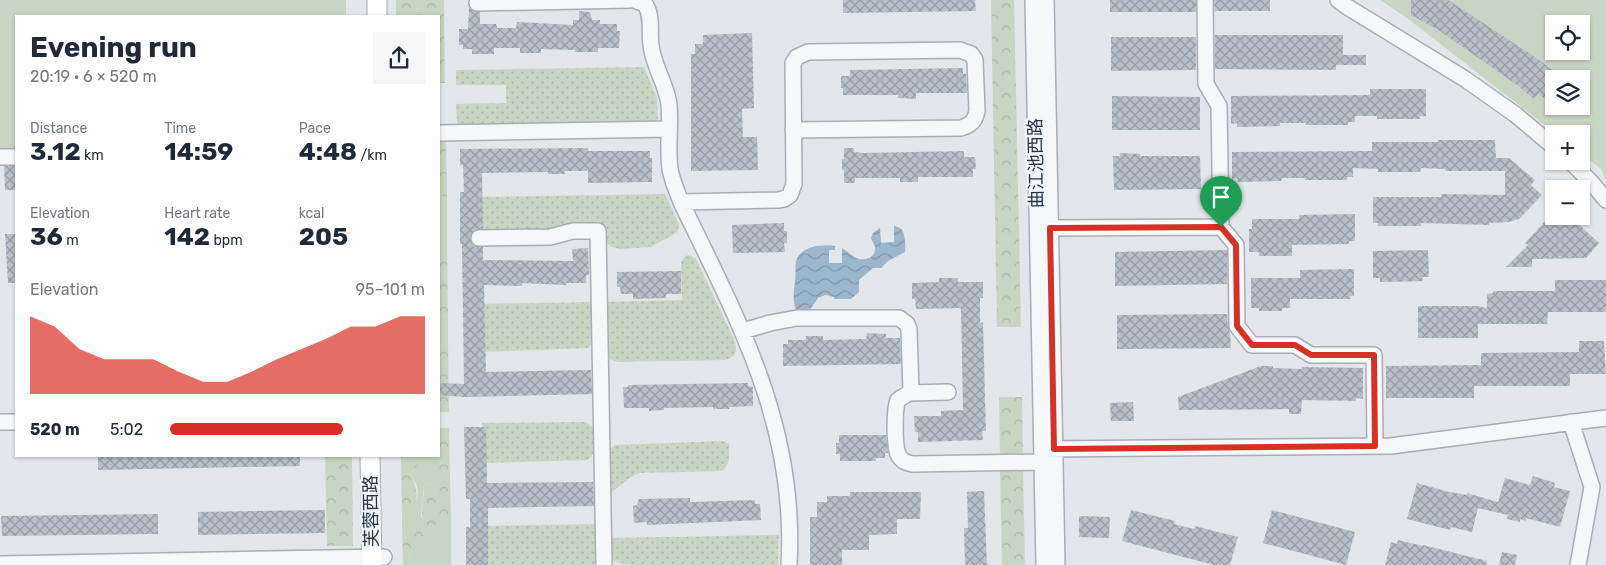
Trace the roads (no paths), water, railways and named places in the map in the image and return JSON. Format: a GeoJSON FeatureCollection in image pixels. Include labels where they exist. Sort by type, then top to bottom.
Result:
{"type":"FeatureCollection","features":[{"type":"Feature","properties":{"kind":"main road"},"geometry":{"type":"LineString","coordinates":[[364,0],[365,15]]}},
{"type":"Feature","properties":{"kind":"main road"},"geometry":{"type":"LineString","coordinates":[[377,0],[377,15]]}},
{"type":"Feature","properties":{"kind":"main road","name":"芙蓉西路"},"geometry":{"type":"LineString","coordinates":[[370,457],[378,561]]}},
{"type":"Feature","properties":{"kind":"main road","name":"芙蓉西路"},"geometry":{"type":"LineString","coordinates":[[378,561],[383,457]]}},
{"type":"Feature","properties":{"kind":"street"},"geometry":{"type":"LineString","coordinates":[[477,3],[629,0]]}},
{"type":"Feature","properties":{"kind":"street"},"geometry":{"type":"LineString","coordinates":[[634,0],[645,4],[648,10],[650,45],[653,59],[666,89],[671,170],[681,202],[743,331],[764,385],[780,448],[789,519],[789,565]]}},
{"type":"Feature","properties":{"kind":"street","name":"曲江池西路"},"geometry":{"type":"LineString","coordinates":[[1033,0],[1046,453],[1057,565]]}},
{"type":"Feature","properties":{"kind":"street","name":"曲江池西路"},"geometry":{"type":"LineString","coordinates":[[1044,565],[1050,228],[1046,0]]}},
{"type":"Feature","properties":{"kind":"street"},"geometry":{"type":"LineString","coordinates":[[1205,0],[1206,84],[1219,106],[1221,227],[1236,245],[1237,326],[1252,345],[1295,345],[1311,355],[1374,355],[1375,446]]}},
{"type":"Feature","properties":{"kind":"street"},"geometry":{"type":"LineString","coordinates":[[1338,0],[1465,79],[1516,115],[1545,139]]}},
{"type":"Feature","properties":{"kind":"street"},"geometry":{"type":"LineString","coordinates":[[681,202],[784,199],[793,190],[792,69],[797,57],[802,54],[808,52],[960,50],[971,54],[975,60],[977,111],[976,117],[967,126],[793,130]]}},
{"type":"Feature","properties":{"kind":"street"},"geometry":{"type":"LineString","coordinates":[[440,133],[669,129]]}},
{"type":"Feature","properties":{"kind":"street"},"geometry":{"type":"LineString","coordinates":[[0,157],[15,157]]}},
{"type":"Feature","properties":{"kind":"street"},"geometry":{"type":"LineString","coordinates":[[1579,170],[1606,200]]}},
{"type":"Feature","properties":{"kind":"street"},"geometry":{"type":"LineString","coordinates":[[1050,228],[1221,227]]}},
{"type":"Feature","properties":{"kind":"street"},"geometry":{"type":"LineString","coordinates":[[479,238],[550,236],[573,231],[598,231],[604,565]]}},
{"type":"Feature","properties":{"kind":"street"},"geometry":{"type":"LineString","coordinates":[[743,331],[797,318],[899,318],[907,324],[909,329],[911,393]]}},
{"type":"Feature","properties":{"kind":"street"},"geometry":{"type":"LineString","coordinates":[[948,392],[911,393],[900,398],[896,406],[897,448],[898,454],[907,463],[1046,453],[1391,446],[1606,418]]}},
{"type":"Feature","properties":{"kind":"street"},"geometry":{"type":"LineString","coordinates":[[0,422],[15,422]]}},
{"type":"Feature","properties":{"kind":"street"},"geometry":{"type":"LineString","coordinates":[[1570,422],[1592,486],[1578,565]]}},
{"type":"Feature","properties":{"kind":"street"},"geometry":{"type":"LineString","coordinates":[[0,564],[378,561]]}},
{"type":"Feature","properties":{"kind":"water"},"geometry":{"type":"Polygon","coordinates":[[[894,226],[900,228],[903,232],[905,252],[888,261],[881,268],[873,268],[859,280],[859,292],[851,299],[834,299],[834,297],[825,295],[818,298],[810,310],[804,312],[796,309],[794,296],[796,261],[802,252],[812,247],[830,245],[835,246],[835,250],[829,250],[829,263],[842,263],[842,248],[856,258],[868,258],[874,252],[875,246],[871,238],[873,233],[880,228],[881,243],[894,242],[894,226]]]}}]}
